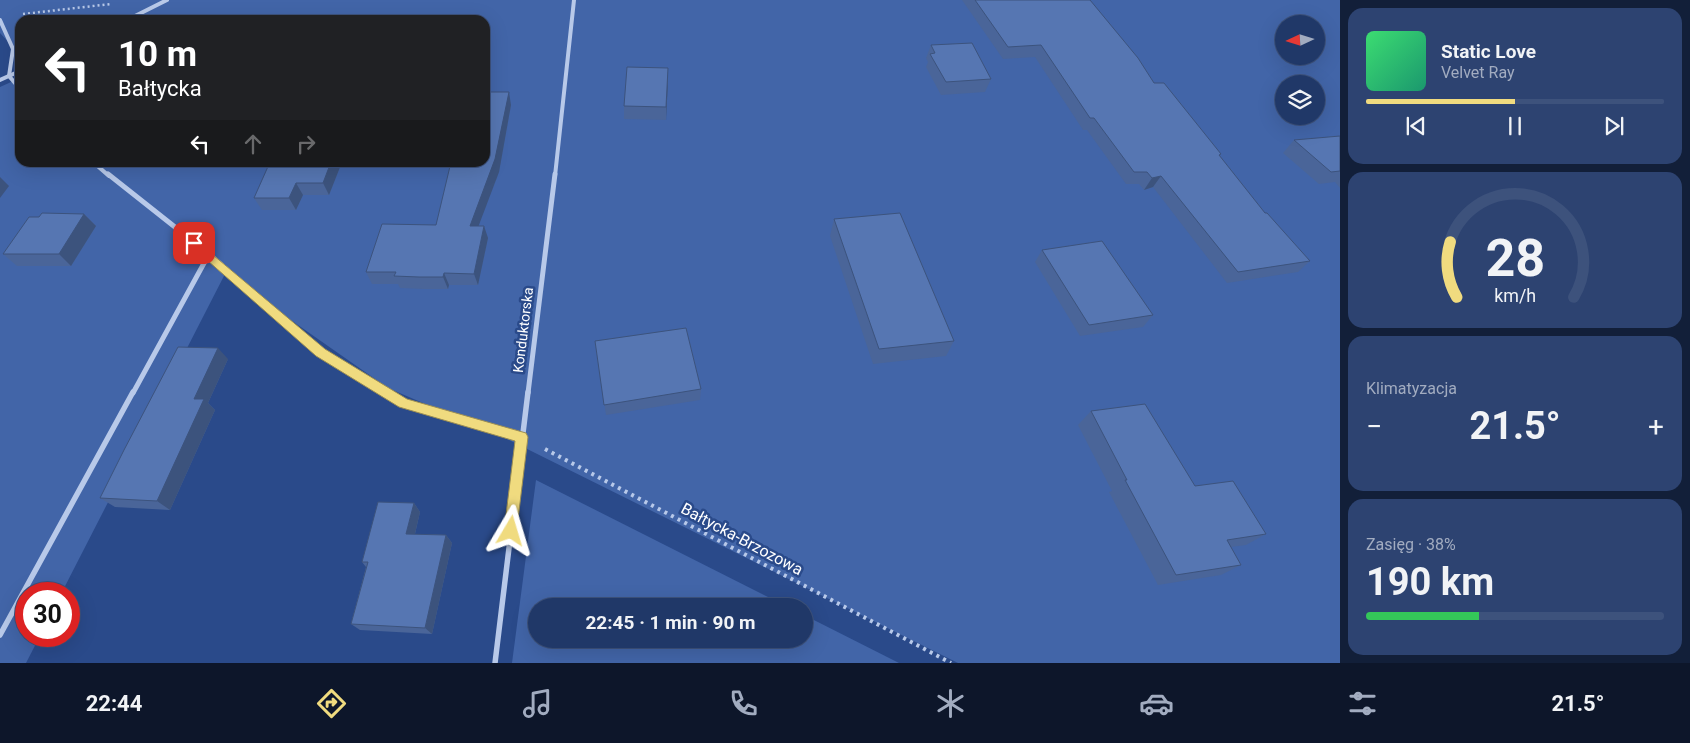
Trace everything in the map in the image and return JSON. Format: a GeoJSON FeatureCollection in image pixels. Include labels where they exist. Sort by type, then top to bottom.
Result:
{"type":"FeatureCollection","features":[{"type":"Feature","properties":{"kind":"street"},"geometry":{"type":"LineString","coordinates":[[137,15],[167,0]]}},
{"type":"Feature","properties":{"kind":"street","name":"Konduktorska"},"geometry":{"type":"LineString","coordinates":[[495,663],[563,108],[574,0]]}},
{"type":"Feature","properties":{"kind":"street"},"geometry":{"type":"LineString","coordinates":[[0,20],[13,50],[9,76],[15,83]]}},
{"type":"Feature","properties":{"kind":"street"},"geometry":{"type":"LineString","coordinates":[[0,80],[15,73]]}},
{"type":"Feature","properties":{"kind":"street"},"geometry":{"type":"LineString","coordinates":[[100,167],[137,199],[209,254],[320,352],[403,404],[522,437]]}},
{"type":"Feature","properties":{"kind":"street"},"geometry":{"type":"LineString","coordinates":[[0,635],[209,254]]}},
{"type":"Feature","properties":{"kind":"path"},"geometry":{"type":"LineString","coordinates":[[18,15],[117,3]]}},
{"type":"Feature","properties":{"kind":"path","name":"Bałtycka-Brzozowa"},"geometry":{"type":"LineString","coordinates":[[522,437],[951,663]]}},
{"type":"Feature","properties":{"kind":"shaded area"},"geometry":{"type":"Polygon","coordinates":[[[0,0],[1340,0],[1340,663],[958,663],[507,439],[388,388],[225,274],[67,582],[15,582],[15,647],[34,647],[26,663],[0,663],[0,87],[15,80],[15,167],[490,167],[490,15],[15,15],[15,50],[0,33],[0,0]]]}},
{"type":"Feature","properties":{"kind":"shaded area"},"geometry":{"type":"Polygon","coordinates":[[[536,480],[770,598],[528,598],[528,648],[813,648],[813,620],[899,663],[512,663],[536,480]]]}},
{"type":"Feature","properties":{"kind":"building"},"geometry":{"type":"Polygon","coordinates":[[[975,0],[1090,0],[1138,58],[1154,83],[1164,83],[1265,213],[1310,261],[1238,272],[1161,176],[1152,178],[1147,172],[1134,172],[1094,118],[1090,118],[1041,45],[1008,47],[975,0]]]}},
{"type":"Feature","properties":{"kind":"building"},"geometry":{"type":"Polygon","coordinates":[[[972,43],[991,79],[946,82],[930,54],[935,53],[931,45],[972,43]]]}},
{"type":"Feature","properties":{"kind":"building"},"geometry":{"type":"Polygon","coordinates":[[[627,67],[668,68],[666,107],[624,106],[627,67]]]}},
{"type":"Feature","properties":{"kind":"building"},"geometry":{"type":"Polygon","coordinates":[[[490,92],[509,92],[495,159],[470,226],[484,226],[474,274],[444,273],[443,277],[419,277],[394,276],[396,272],[366,272],[382,224],[436,225],[450,167],[490,167],[490,92]]]}},
{"type":"Feature","properties":{"kind":"building"},"geometry":{"type":"Polygon","coordinates":[[[1340,136],[1340,171],[1331,172],[1294,140],[1340,136]]]}},
{"type":"Feature","properties":{"kind":"building"},"geometry":{"type":"Polygon","coordinates":[[[268,167],[329,167],[323,183],[296,183],[289,198],[254,198],[268,167]]]}},
{"type":"Feature","properties":{"kind":"building"},"geometry":{"type":"Polygon","coordinates":[[[42,213],[84,214],[59,254],[3,254],[29,217],[39,217],[42,213]]]}},
{"type":"Feature","properties":{"kind":"building"},"geometry":{"type":"Polygon","coordinates":[[[900,213],[954,341],[879,349],[834,219],[900,213]]]}},
{"type":"Feature","properties":{"kind":"building"},"geometry":{"type":"Polygon","coordinates":[[[1102,241],[1153,315],[1089,325],[1042,250],[1102,241]]]}},
{"type":"Feature","properties":{"kind":"building"},"geometry":{"type":"Polygon","coordinates":[[[686,328],[701,389],[604,405],[595,341],[686,328]]]}},
{"type":"Feature","properties":{"kind":"building"},"geometry":{"type":"Polygon","coordinates":[[[178,347],[218,348],[194,399],[204,399],[157,501],[100,498],[124,450],[178,347]]]}},
{"type":"Feature","properties":{"kind":"building"},"geometry":{"type":"Polygon","coordinates":[[[1145,404],[1195,486],[1233,481],[1266,534],[1227,540],[1241,565],[1176,575],[1125,480],[1127,480],[1091,411],[1145,404]]]}},
{"type":"Feature","properties":{"kind":"building"},"geometry":{"type":"Polygon","coordinates":[[[378,502],[414,503],[406,534],[446,535],[425,628],[351,624],[368,562],[362,562],[378,502]]]}},
{"type":"Feature","properties":{"kind":"route"},"geometry":{"type":"LineString","coordinates":[[194,243],[320,352],[403,404],[522,437],[511,531]]}}]}
